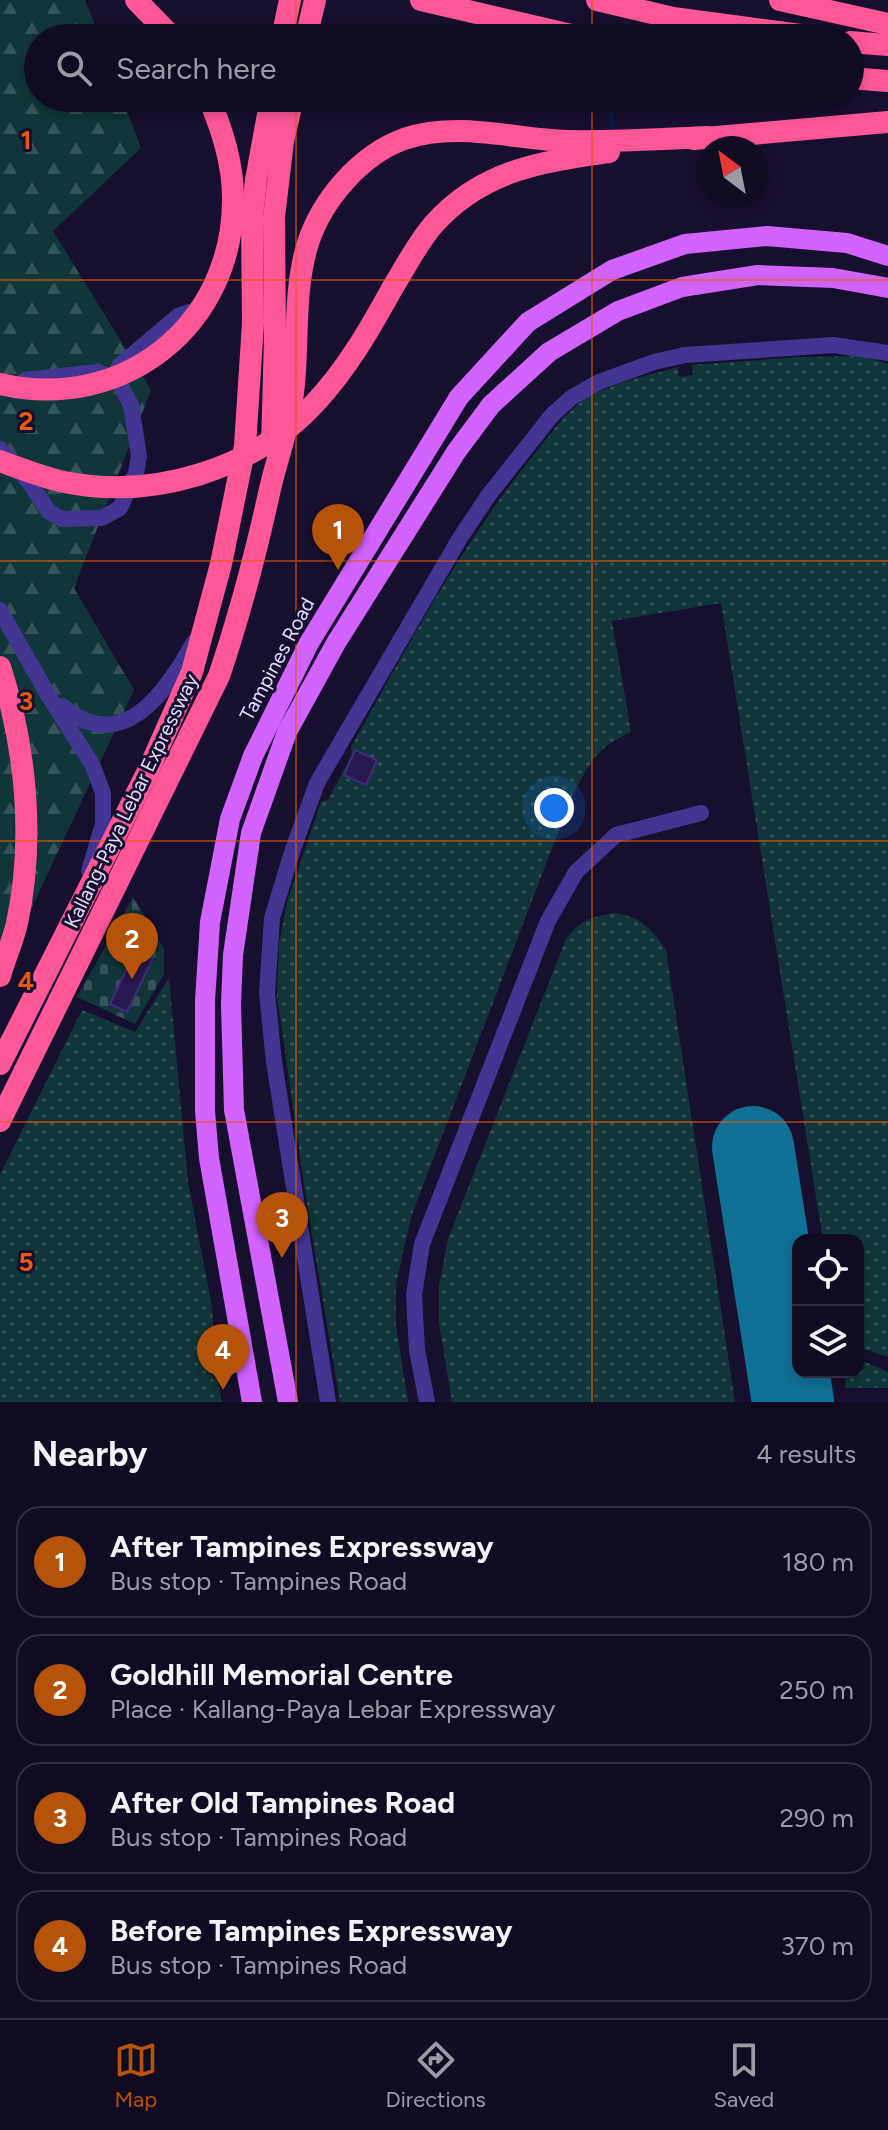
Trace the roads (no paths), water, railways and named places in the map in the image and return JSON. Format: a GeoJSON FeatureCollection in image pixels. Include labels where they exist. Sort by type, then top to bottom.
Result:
{"type":"FeatureCollection","features":[{"type":"Feature","properties":{"kind":"highway"},"geometry":{"type":"LineString","coordinates":[[136,0],[159,24]]}},
{"type":"Feature","properties":{"kind":"highway"},"geometry":{"type":"LineString","coordinates":[[285,24],[290,0]]}},
{"type":"Feature","properties":{"kind":"highway"},"geometry":{"type":"LineString","coordinates":[[309,24],[315,0]]}},
{"type":"Feature","properties":{"kind":"highway"},"geometry":{"type":"LineString","coordinates":[[421,0],[524,24]]}},
{"type":"Feature","properties":{"kind":"highway"},"geometry":{"type":"LineString","coordinates":[[597,0],[673,18],[718,24]]}},
{"type":"Feature","properties":{"kind":"highway"},"geometry":{"type":"LineString","coordinates":[[780,0],[888,24]]}},
{"type":"Feature","properties":{"kind":"highway"},"geometry":{"type":"LineString","coordinates":[[864,43],[888,45]]}},
{"type":"Feature","properties":{"kind":"highway"},"geometry":{"type":"LineString","coordinates":[[864,79],[888,81]]}},
{"type":"Feature","properties":{"kind":"highway"},"geometry":{"type":"LineString","coordinates":[[0,384],[24,389],[68,390],[104,382],[145,364],[166,348],[200,308],[212,291],[230,237],[233,197],[227,151],[214,112]]}},
{"type":"Feature","properties":{"kind":"highway"},"geometry":{"type":"LineString","coordinates":[[269,112],[255,193],[263,281],[275,338],[270,488]]}},
{"type":"Feature","properties":{"kind":"highway"},"geometry":{"type":"LineString","coordinates":[[0,1064],[148,771],[192,672],[221,564],[245,446],[251,357],[276,185],[290,112]]}},
{"type":"Feature","properties":{"kind":"highway"},"geometry":{"type":"LineString","coordinates":[[719,136],[888,122]]}},
{"type":"Feature","properties":{"kind":"highway"},"geometry":{"type":"LineString","coordinates":[[270,488],[291,410],[300,287],[308,243],[323,209],[342,183],[373,156],[403,140],[445,131],[480,131],[565,141],[696,137]]}},
{"type":"Feature","properties":{"kind":"highway"},"geometry":{"type":"LineString","coordinates":[[0,461],[65,482],[105,487],[149,485],[196,476],[233,462],[269,442],[316,402],[367,334],[433,225],[463,196],[500,175],[546,161],[696,139]]}},
{"type":"Feature","properties":{"kind":"highway","name":"Kallang-Paya Lebar Expressway"},"geometry":{"type":"LineString","coordinates":[[0,1121],[219,676],[242,609],[270,488]]}},
{"type":"Feature","properties":{"kind":"highway"},"geometry":{"type":"LineString","coordinates":[[0,667],[18,735],[26,820],[17,922],[0,976]]}},
{"type":"Feature","properties":{"kind":"main road","name":"Tampines Road"},"geometry":{"type":"LineString","coordinates":[[252,1402],[209,1158],[205,1068],[209,938],[230,819],[253,756],[309,643],[459,397],[528,322],[612,270],[685,244],[767,236],[847,243],[888,256]]}},
{"type":"Feature","properties":{"kind":"main road"},"geometry":{"type":"LineString","coordinates":[[288,1402],[239,1139],[232,1071],[233,955],[251,833],[287,732],[336,643],[456,452],[491,405],[549,352],[618,311],[682,287],[758,275],[833,278],[888,288]]}},
{"type":"Feature","properties":{"kind":"main road"},"geometry":{"type":"LineString","coordinates":[[209,1158],[224,1158],[239,1139]]}},
{"type":"Feature","properties":{"kind":"lane"},"geometry":{"type":"LineString","coordinates":[[108,374],[178,316],[189,312],[198,315]]}},
{"type":"Feature","properties":{"kind":"lane"},"geometry":{"type":"LineString","coordinates":[[328,1402],[274,1062],[267,993],[272,918],[317,783],[488,496],[552,415],[571,398],[599,382],[654,362],[685,355],[833,345],[888,353]]}},
{"type":"Feature","properties":{"kind":"lane"},"geometry":{"type":"LineString","coordinates":[[0,384],[98,372],[108,374],[118,380],[131,405],[139,456],[136,473],[120,508],[102,518],[62,519],[49,512],[29,482],[0,449]]}},
{"type":"Feature","properties":{"kind":"lane"},"geometry":{"type":"LineString","coordinates":[[0,610],[92,764],[103,793],[103,824],[80,902]]}},
{"type":"Feature","properties":{"kind":"lane"},"geometry":{"type":"LineString","coordinates":[[48,695],[77,719],[96,726],[126,720],[150,705],[174,678],[204,624]]}},
{"type":"Feature","properties":{"kind":"lane"},"geometry":{"type":"LineString","coordinates":[[427,1402],[417,1350],[414,1295],[422,1244],[548,921],[576,872],[616,835],[701,813]]}},
{"type":"Feature","properties":{"kind":"waterway"},"geometry":{"type":"LineString","coordinates":[[610,112],[614,132]]}},
{"type":"Feature","properties":{"kind":"place","name":"After Tampines Expressway"},"geometry":{"type":"Point","coordinates":[338,570]}},
{"type":"Feature","properties":{"kind":"place","name":"Goldhill Memorial Centre"},"geometry":{"type":"Point","coordinates":[132,979]}},
{"type":"Feature","properties":{"kind":"place","name":"After Old Tampines Road"},"geometry":{"type":"Point","coordinates":[282,1258]}},
{"type":"Feature","properties":{"kind":"place","name":"Before Tampines Expressway"},"geometry":{"type":"Point","coordinates":[223,1390]}}]}
